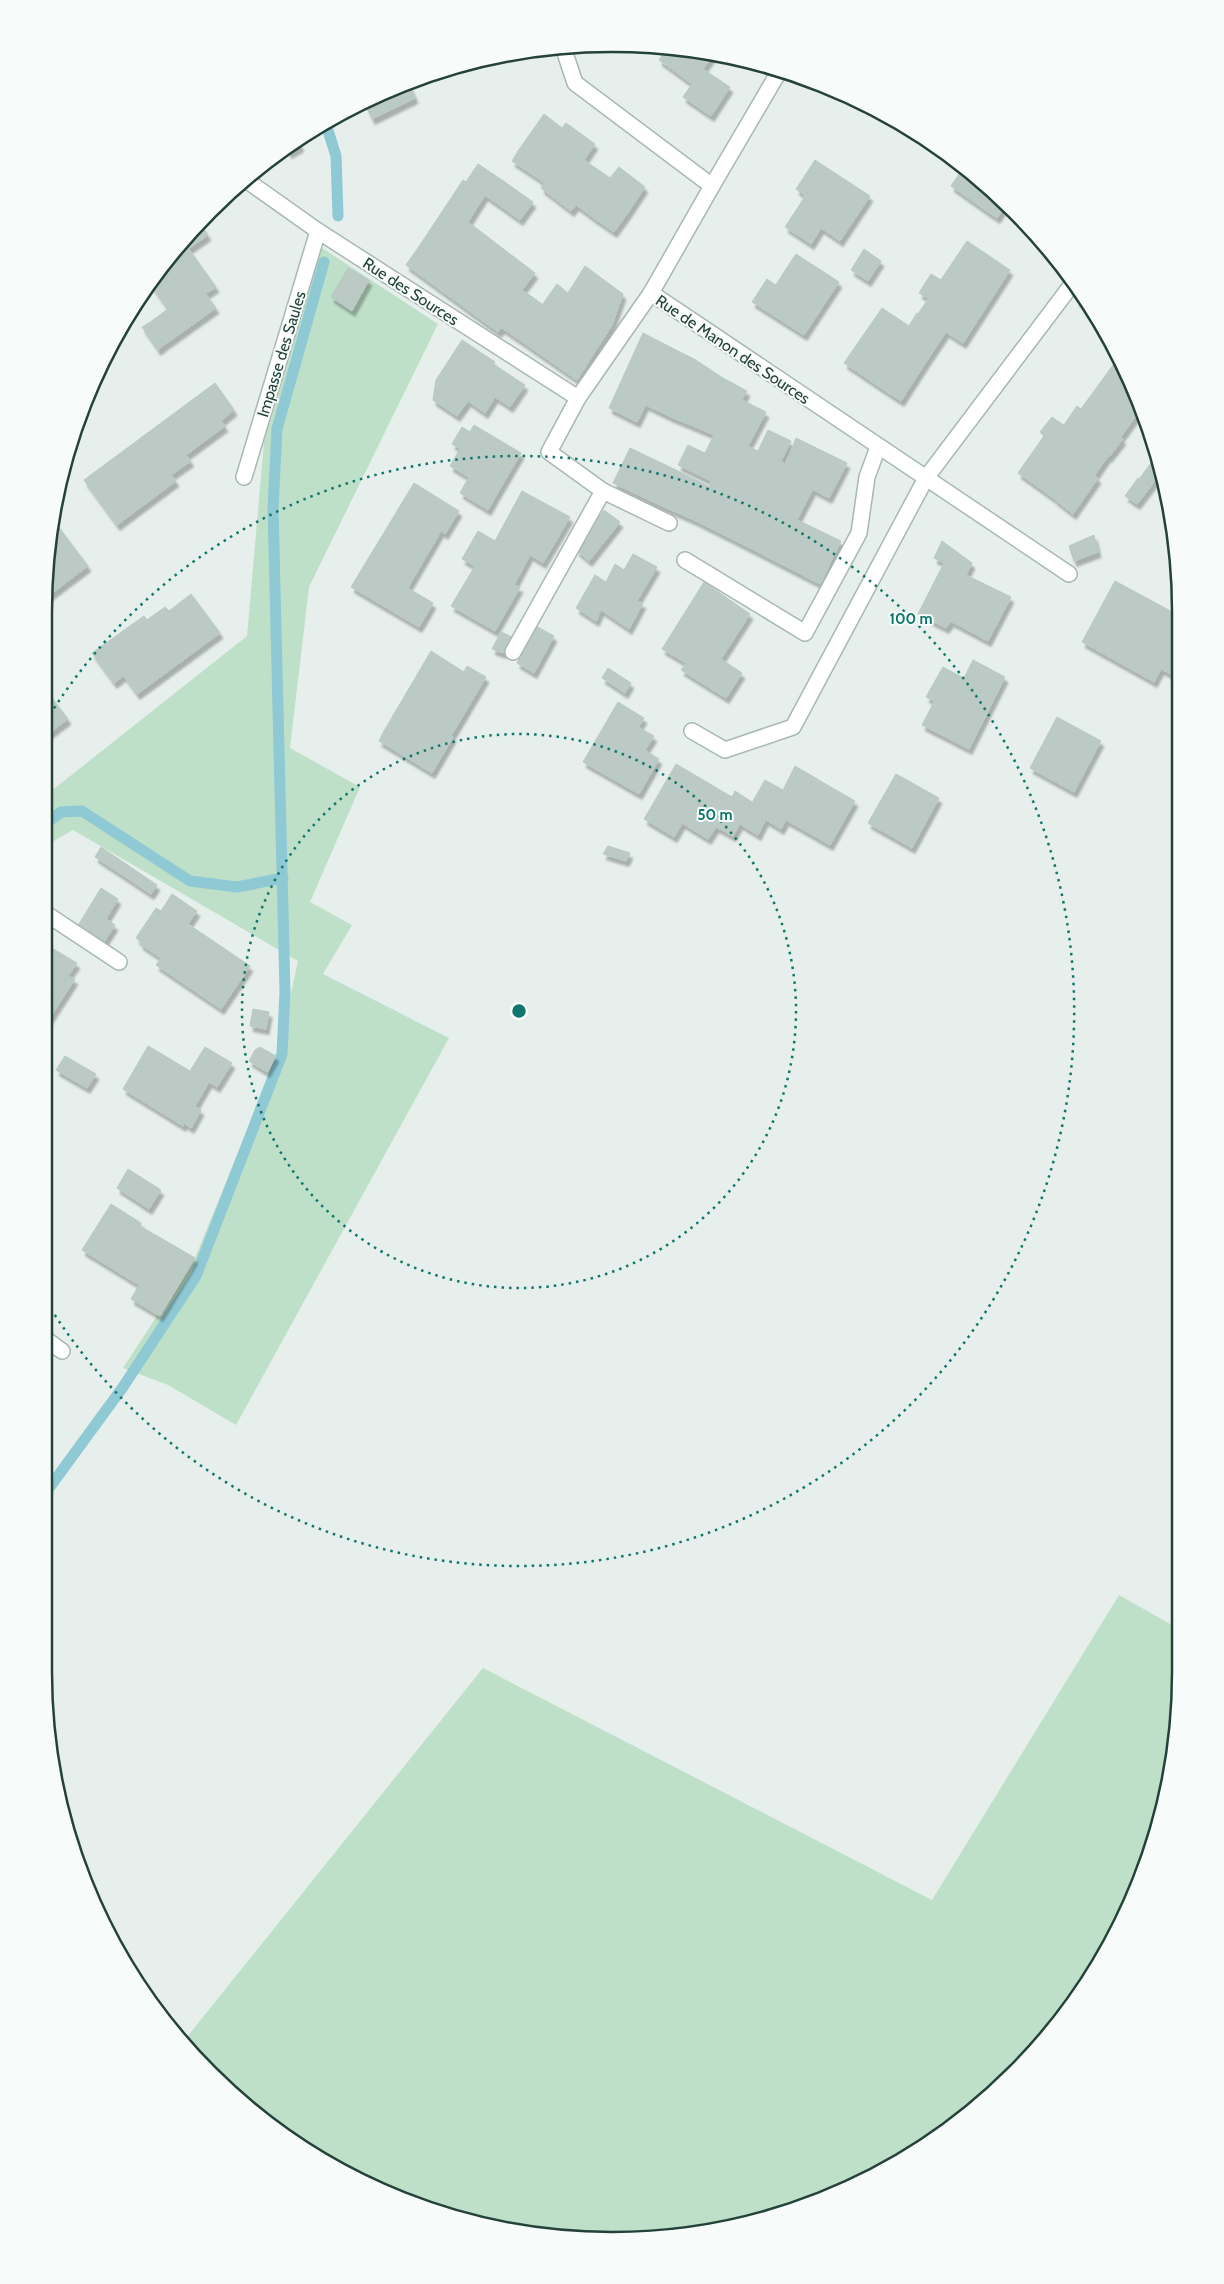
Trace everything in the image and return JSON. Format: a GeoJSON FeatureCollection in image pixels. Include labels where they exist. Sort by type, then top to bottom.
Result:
{"type":"FeatureCollection","features":[{"type":"Feature","properties":{"kind":"street"},"geometry":{"type":"LineString","coordinates":[[566,55],[575,83],[712,186]]}},
{"type":"Feature","properties":{"kind":"street","name":"Rue de Manon des Sources"},"geometry":{"type":"LineString","coordinates":[[776,77],[651,294],[1068,574]]}},
{"type":"Feature","properties":{"kind":"street","name":"Rue des Sources"},"geometry":{"type":"LineString","coordinates":[[252,184],[318,231],[578,398]]}},
{"type":"Feature","properties":{"kind":"street","name":"Impasse des Saules"},"geometry":{"type":"LineString","coordinates":[[244,477],[318,231]]}},
{"type":"Feature","properties":{"kind":"street"},"geometry":{"type":"LineString","coordinates":[[692,731],[725,750],[793,727],[926,478],[1069,289]]}},
{"type":"Feature","properties":{"kind":"street"},"geometry":{"type":"LineString","coordinates":[[651,294],[578,398],[548,452],[604,490],[669,523]]}},
{"type":"Feature","properties":{"kind":"street"},"geometry":{"type":"LineString","coordinates":[[685,560],[805,633],[859,533],[867,477],[878,447]]}},
{"type":"Feature","properties":{"kind":"street"},"geometry":{"type":"LineString","coordinates":[[513,652],[604,490]]}},
{"type":"Feature","properties":{"kind":"street"},"geometry":{"type":"LineString","coordinates":[[52,918],[119,962]]}},
{"type":"Feature","properties":{"kind":"street"},"geometry":{"type":"LineString","coordinates":[[52,1344],[62,1351]]}},
{"type":"Feature","properties":{"kind":"green space"},"geometry":{"type":"Polygon","coordinates":[[[322,248],[438,324],[309,587],[290,748],[360,787],[310,902],[352,925],[323,974],[449,1038],[236,1425],[168,1385],[123,1368],[195,1258],[277,1057],[298,961],[73,830],[52,842],[52,790],[247,636],[264,442],[322,248]]]}},
{"type":"Feature","properties":{"kind":"green space"},"geometry":{"type":"Polygon","coordinates":[[[1119,1595],[1172,1625],[1170,1709],[1161,1781],[1142,1852],[1129,1886],[1097,1952],[1056,2013],[1033,2041],[981,2093],[953,2116],[892,2157],[826,2189],[792,2202],[757,2212],[685,2227],[612,2232],[539,2227],[503,2221],[432,2202],[398,2189],[332,2157],[271,2116],[243,2093],[216,2068],[187,2037],[483,1668],[932,1900],[1119,1595]]]}},
{"type":"Feature","properties":{"kind":"building"},"geometry":{"type":"Polygon","coordinates":[[[662,55],[709,61],[703,69],[730,87],[711,116],[683,97],[692,84],[659,60],[662,55]]]}},
{"type":"Feature","properties":{"kind":"building"},"geometry":{"type":"Polygon","coordinates":[[[412,90],[415,98],[372,119],[367,109],[412,90]]]}},
{"type":"Feature","properties":{"kind":"building"},"geometry":{"type":"Polygon","coordinates":[[[544,114],[562,128],[566,123],[595,144],[584,160],[610,178],[619,167],[645,187],[627,214],[608,200],[595,219],[576,205],[571,211],[541,188],[551,174],[518,151],[544,114]]]}},
{"type":"Feature","properties":{"kind":"building"},"geometry":{"type":"Polygon","coordinates":[[[518,151],[551,174],[545,183],[512,161],[518,151]]]}},
{"type":"Feature","properties":{"kind":"building"},"geometry":{"type":"Polygon","coordinates":[[[815,160],[870,196],[840,241],[821,228],[811,244],[785,227],[812,186],[802,180],[815,160]]]}},
{"type":"Feature","properties":{"kind":"building"},"geometry":{"type":"Polygon","coordinates":[[[478,164],[502,180],[489,198],[466,182],[478,164]]]}},
{"type":"Feature","properties":{"kind":"building"},"geometry":{"type":"Polygon","coordinates":[[[959,173],[991,201],[985,210],[951,186],[959,173]]]}},
{"type":"Feature","properties":{"kind":"building"},"geometry":{"type":"Polygon","coordinates":[[[463,180],[485,195],[468,222],[535,273],[522,290],[528,294],[520,306],[498,289],[494,297],[440,255],[418,248],[463,180]]]}},
{"type":"Feature","properties":{"kind":"building"},"geometry":{"type":"Polygon","coordinates":[[[502,180],[533,202],[520,220],[489,198],[502,180]]]}},
{"type":"Feature","properties":{"kind":"building"},"geometry":{"type":"Polygon","coordinates":[[[802,180],[812,186],[805,196],[796,189],[802,180]]]}},
{"type":"Feature","properties":{"kind":"building"},"geometry":{"type":"Polygon","coordinates":[[[608,200],[627,214],[614,232],[595,219],[608,200]]]}},
{"type":"Feature","properties":{"kind":"building"},"geometry":{"type":"Polygon","coordinates":[[[991,201],[1002,210],[997,218],[985,210],[991,201]]]}},
{"type":"Feature","properties":{"kind":"building"},"geometry":{"type":"Polygon","coordinates":[[[204,229],[208,235],[183,252],[204,229]]]}},
{"type":"Feature","properties":{"kind":"building"},"geometry":{"type":"Polygon","coordinates":[[[967,241],[1010,270],[963,343],[918,314],[967,241]]]}},
{"type":"Feature","properties":{"kind":"building"},"geometry":{"type":"Polygon","coordinates":[[[188,248],[216,287],[205,294],[179,258],[188,248]]]}},
{"type":"Feature","properties":{"kind":"building"},"geometry":{"type":"Polygon","coordinates":[[[418,248],[440,255],[494,297],[498,289],[520,306],[528,294],[542,304],[518,339],[502,328],[498,332],[406,265],[418,248]]]}},
{"type":"Feature","properties":{"kind":"building"},"geometry":{"type":"Polygon","coordinates":[[[864,249],[881,261],[868,281],[851,270],[864,249]]]}},
{"type":"Feature","properties":{"kind":"building"},"geometry":{"type":"Polygon","coordinates":[[[796,254],[839,282],[804,335],[752,302],[767,279],[784,291],[796,274],[786,269],[796,254]]]}},
{"type":"Feature","properties":{"kind":"building"},"geometry":{"type":"Polygon","coordinates":[[[179,257],[216,308],[164,345],[149,323],[168,309],[155,290],[179,257]]]}},
{"type":"Feature","properties":{"kind":"building"},"geometry":{"type":"Polygon","coordinates":[[[585,266],[623,294],[612,325],[577,380],[518,339],[557,284],[568,293],[585,266]]]}},
{"type":"Feature","properties":{"kind":"building"},"geometry":{"type":"Polygon","coordinates":[[[348,268],[369,280],[352,311],[331,297],[348,268]]]}},
{"type":"Feature","properties":{"kind":"building"},"geometry":{"type":"Polygon","coordinates":[[[786,269],[796,274],[784,291],[776,285],[786,269]]]}},
{"type":"Feature","properties":{"kind":"building"},"geometry":{"type":"Polygon","coordinates":[[[931,274],[941,280],[929,299],[919,293],[931,274]]]}},
{"type":"Feature","properties":{"kind":"building"},"geometry":{"type":"Polygon","coordinates":[[[882,308],[909,326],[917,313],[946,332],[926,362],[910,350],[884,390],[844,363],[882,308]]]}},
{"type":"Feature","properties":{"kind":"building"},"geometry":{"type":"Polygon","coordinates":[[[149,323],[164,345],[158,350],[142,327],[149,323]]]}},
{"type":"Feature","properties":{"kind":"building"},"geometry":{"type":"Polygon","coordinates":[[[643,333],[672,348],[643,410],[614,397],[643,333]]]}},
{"type":"Feature","properties":{"kind":"building"},"geometry":{"type":"Polygon","coordinates":[[[462,340],[495,362],[468,401],[436,380],[462,340]]]}},
{"type":"Feature","properties":{"kind":"building"},"geometry":{"type":"Polygon","coordinates":[[[672,348],[694,359],[671,417],[646,405],[672,348]]]}},
{"type":"Feature","properties":{"kind":"building"},"geometry":{"type":"Polygon","coordinates":[[[910,350],[926,362],[901,401],[884,390],[910,350]]]}},
{"type":"Feature","properties":{"kind":"building"},"geometry":{"type":"Polygon","coordinates":[[[694,359],[723,378],[700,429],[671,417],[694,359]]]}},
{"type":"Feature","properties":{"kind":"building"},"geometry":{"type":"Polygon","coordinates":[[[493,364],[525,385],[510,407],[495,397],[485,413],[468,401],[493,364]]]}},
{"type":"Feature","properties":{"kind":"building"},"geometry":{"type":"Polygon","coordinates":[[[1114,364],[1136,416],[1133,420],[1123,413],[1110,431],[1123,439],[1109,457],[1064,425],[1077,406],[1081,409],[1114,364]]]}},
{"type":"Feature","properties":{"kind":"building"},"geometry":{"type":"Polygon","coordinates":[[[723,378],[747,391],[742,400],[766,412],[748,446],[758,451],[768,430],[791,441],[769,484],[705,453],[714,435],[700,429],[723,378]]]}},
{"type":"Feature","properties":{"kind":"building"},"geometry":{"type":"Polygon","coordinates":[[[436,380],[468,401],[457,416],[433,400],[436,380]]]}},
{"type":"Feature","properties":{"kind":"building"},"geometry":{"type":"Polygon","coordinates":[[[215,383],[234,410],[221,421],[225,426],[186,455],[191,461],[171,475],[176,481],[117,525],[84,480],[215,383]]]}},
{"type":"Feature","properties":{"kind":"building"},"geometry":{"type":"Polygon","coordinates":[[[614,397],[643,410],[637,422],[609,408],[614,397]]]}},
{"type":"Feature","properties":{"kind":"building"},"geometry":{"type":"Polygon","coordinates":[[[1123,413],[1133,420],[1120,438],[1110,431],[1123,413]]]}},
{"type":"Feature","properties":{"kind":"building"},"geometry":{"type":"Polygon","coordinates":[[[1052,417],[1108,456],[1095,475],[1081,466],[1056,500],[1018,473],[1044,436],[1040,432],[1052,417]]]}},
{"type":"Feature","properties":{"kind":"building"},"geometry":{"type":"Polygon","coordinates":[[[474,425],[521,453],[497,494],[450,466],[474,425]]]}},
{"type":"Feature","properties":{"kind":"building"},"geometry":{"type":"Polygon","coordinates":[[[462,427],[470,432],[461,449],[452,444],[462,427]]]}},
{"type":"Feature","properties":{"kind":"building"},"geometry":{"type":"Polygon","coordinates":[[[796,438],[847,463],[829,498],[812,489],[818,479],[786,465],[796,438]]]}},
{"type":"Feature","properties":{"kind":"building"},"geometry":{"type":"Polygon","coordinates":[[[688,445],[721,461],[713,482],[678,465],[688,445]]]}},
{"type":"Feature","properties":{"kind":"building"},"geometry":{"type":"Polygon","coordinates":[[[630,448],[676,470],[660,505],[613,483],[630,448]]]}},
{"type":"Feature","properties":{"kind":"building"},"geometry":{"type":"Polygon","coordinates":[[[721,461],[769,484],[740,543],[694,520],[721,461]]]}},
{"type":"Feature","properties":{"kind":"building"},"geometry":{"type":"Polygon","coordinates":[[[779,461],[818,479],[797,520],[760,502],[779,461]]]}},
{"type":"Feature","properties":{"kind":"building"},"geometry":{"type":"Polygon","coordinates":[[[1151,463],[1155,480],[1151,486],[1140,478],[1151,463]]]}},
{"type":"Feature","properties":{"kind":"building"},"geometry":{"type":"Polygon","coordinates":[[[1081,466],[1098,478],[1073,514],[1055,500],[1081,466]]]}},
{"type":"Feature","properties":{"kind":"building"},"geometry":{"type":"Polygon","coordinates":[[[676,470],[710,487],[694,520],[660,505],[676,470]]]}},
{"type":"Feature","properties":{"kind":"building"},"geometry":{"type":"Polygon","coordinates":[[[469,477],[497,494],[488,510],[460,493],[469,477]]]}},
{"type":"Feature","properties":{"kind":"building"},"geometry":{"type":"Polygon","coordinates":[[[1138,478],[1151,486],[1137,504],[1125,496],[1138,478]]]}},
{"type":"Feature","properties":{"kind":"building"},"geometry":{"type":"Polygon","coordinates":[[[414,483],[459,511],[445,534],[441,531],[410,584],[368,559],[414,483]]]}},
{"type":"Feature","properties":{"kind":"building"},"geometry":{"type":"Polygon","coordinates":[[[522,491],[570,517],[543,563],[530,555],[514,585],[520,587],[495,631],[451,606],[475,566],[462,559],[478,531],[495,541],[522,491]]]}},
{"type":"Feature","properties":{"kind":"building"},"geometry":{"type":"Polygon","coordinates":[[[760,502],[841,541],[820,584],[740,543],[760,502]]]}},
{"type":"Feature","properties":{"kind":"building"},"geometry":{"type":"Polygon","coordinates":[[[604,510],[620,522],[589,561],[576,550],[604,510]]]}},
{"type":"Feature","properties":{"kind":"building"},"geometry":{"type":"Polygon","coordinates":[[[59,528],[88,566],[53,592],[59,528]]]}},
{"type":"Feature","properties":{"kind":"building"},"geometry":{"type":"Polygon","coordinates":[[[1094,535],[1098,552],[1074,561],[1069,546],[1094,535]]]}},
{"type":"Feature","properties":{"kind":"building"},"geometry":{"type":"Polygon","coordinates":[[[942,541],[972,563],[966,575],[1011,597],[988,641],[922,606],[944,563],[934,558],[942,541]]]}},
{"type":"Feature","properties":{"kind":"building"},"geometry":{"type":"Polygon","coordinates":[[[633,554],[657,567],[637,601],[643,603],[629,629],[601,610],[596,621],[576,608],[595,575],[606,582],[615,564],[624,570],[633,554]]]}},
{"type":"Feature","properties":{"kind":"building"},"geometry":{"type":"Polygon","coordinates":[[[368,559],[410,584],[408,588],[433,603],[419,627],[351,587],[368,559]]]}},
{"type":"Feature","properties":{"kind":"building"},"geometry":{"type":"Polygon","coordinates":[[[1115,581],[1172,612],[1172,675],[1161,669],[1154,682],[1082,642],[1115,581]]]}},
{"type":"Feature","properties":{"kind":"building"},"geometry":{"type":"Polygon","coordinates":[[[704,582],[750,614],[721,659],[742,673],[726,698],[681,670],[686,663],[662,649],[704,582]]]}},
{"type":"Feature","properties":{"kind":"building"},"geometry":{"type":"Polygon","coordinates":[[[191,594],[220,633],[137,694],[102,646],[144,616],[147,620],[165,607],[169,611],[191,594]]]}},
{"type":"Feature","properties":{"kind":"building"},"geometry":{"type":"Polygon","coordinates":[[[922,606],[951,621],[946,628],[918,614],[922,606]]]}},
{"type":"Feature","properties":{"kind":"building"},"geometry":{"type":"Polygon","coordinates":[[[536,626],[554,636],[534,673],[517,663],[536,626]]]}},
{"type":"Feature","properties":{"kind":"building"},"geometry":{"type":"Polygon","coordinates":[[[501,632],[512,637],[503,653],[492,649],[501,632]]]}},
{"type":"Feature","properties":{"kind":"building"},"geometry":{"type":"Polygon","coordinates":[[[102,646],[124,675],[114,683],[92,653],[102,646]]]}},
{"type":"Feature","properties":{"kind":"building"},"geometry":{"type":"Polygon","coordinates":[[[431,651],[464,672],[467,666],[486,677],[460,721],[453,717],[444,733],[453,737],[432,773],[422,767],[428,756],[384,731],[431,651]]]}},
{"type":"Feature","properties":{"kind":"building"},"geometry":{"type":"Polygon","coordinates":[[[973,660],[1005,677],[969,749],[922,725],[950,671],[964,678],[973,660]]]}},
{"type":"Feature","properties":{"kind":"building"},"geometry":{"type":"Polygon","coordinates":[[[943,667],[950,671],[935,701],[926,697],[943,667]]]}},
{"type":"Feature","properties":{"kind":"building"},"geometry":{"type":"Polygon","coordinates":[[[608,668],[631,683],[625,693],[602,678],[608,668]]]}},
{"type":"Feature","properties":{"kind":"building"},"geometry":{"type":"Polygon","coordinates":[[[52,698],[68,719],[52,731],[52,698]]]}},
{"type":"Feature","properties":{"kind":"building"},"geometry":{"type":"Polygon","coordinates":[[[618,702],[644,718],[630,741],[659,759],[639,794],[583,762],[618,702]]]}},
{"type":"Feature","properties":{"kind":"building"},"geometry":{"type":"Polygon","coordinates":[[[453,717],[460,721],[451,736],[444,733],[453,717]]]}},
{"type":"Feature","properties":{"kind":"building"},"geometry":{"type":"Polygon","coordinates":[[[1057,717],[1101,741],[1074,792],[1030,768],[1057,717]]]}},
{"type":"Feature","properties":{"kind":"building"},"geometry":{"type":"Polygon","coordinates":[[[638,727],[654,736],[645,750],[630,741],[638,727]]]}},
{"type":"Feature","properties":{"kind":"building"},"geometry":{"type":"Polygon","coordinates":[[[384,731],[428,756],[422,767],[379,741],[384,731]]]}},
{"type":"Feature","properties":{"kind":"building"},"geometry":{"type":"Polygon","coordinates":[[[676,764],[732,797],[735,791],[752,802],[733,836],[716,827],[708,839],[682,823],[680,827],[650,809],[676,764]]]}},
{"type":"Feature","properties":{"kind":"building"},"geometry":{"type":"Polygon","coordinates":[[[795,766],[814,777],[809,785],[819,789],[822,782],[855,801],[830,845],[770,811],[758,835],[740,824],[765,780],[783,790],[795,766]]]}},
{"type":"Feature","properties":{"kind":"building"},"geometry":{"type":"Polygon","coordinates":[[[896,774],[939,798],[912,848],[868,823],[896,774]]]}},
{"type":"Feature","properties":{"kind":"building"},"geometry":{"type":"Polygon","coordinates":[[[814,777],[822,782],[819,789],[809,785],[814,777]]]}},
{"type":"Feature","properties":{"kind":"building"},"geometry":{"type":"Polygon","coordinates":[[[650,809],[680,827],[674,837],[644,819],[650,809]]]}},
{"type":"Feature","properties":{"kind":"building"},"geometry":{"type":"Polygon","coordinates":[[[770,811],[786,820],[781,829],[766,820],[770,811]]]}},
{"type":"Feature","properties":{"kind":"building"},"geometry":{"type":"Polygon","coordinates":[[[608,846],[630,853],[626,861],[603,854],[608,846]]]}},
{"type":"Feature","properties":{"kind":"building"},"geometry":{"type":"Polygon","coordinates":[[[101,847],[157,885],[151,894],[95,857],[101,847]]]}},
{"type":"Feature","properties":{"kind":"building"},"geometry":{"type":"Polygon","coordinates":[[[101,888],[118,899],[106,919],[115,925],[102,945],[76,929],[101,888]]]}},
{"type":"Feature","properties":{"kind":"building"},"geometry":{"type":"Polygon","coordinates":[[[172,894],[197,911],[188,924],[250,966],[221,1009],[156,965],[161,958],[140,944],[172,894]]]}},
{"type":"Feature","properties":{"kind":"building"},"geometry":{"type":"Polygon","coordinates":[[[156,908],[161,911],[141,942],[136,938],[156,908]]]}},
{"type":"Feature","properties":{"kind":"building"},"geometry":{"type":"Polygon","coordinates":[[[52,948],[77,963],[68,976],[52,966],[52,948]]]}},
{"type":"Feature","properties":{"kind":"building"},"geometry":{"type":"Polygon","coordinates":[[[52,966],[68,976],[52,1002],[52,966]]]}},
{"type":"Feature","properties":{"kind":"building"},"geometry":{"type":"Polygon","coordinates":[[[68,976],[75,979],[52,1015],[52,1002],[68,976]]]}},
{"type":"Feature","properties":{"kind":"building"},"geometry":{"type":"Polygon","coordinates":[[[253,1009],[269,1012],[266,1029],[250,1026],[253,1009]]]}},
{"type":"Feature","properties":{"kind":"building"},"geometry":{"type":"Polygon","coordinates":[[[148,1046],[155,1050],[143,1068],[137,1065],[148,1046]]]}},
{"type":"Feature","properties":{"kind":"building"},"geometry":{"type":"Polygon","coordinates":[[[205,1047],[232,1063],[217,1087],[209,1082],[195,1106],[201,1110],[191,1128],[184,1123],[183,1126],[123,1089],[137,1065],[143,1068],[155,1050],[190,1071],[205,1047]]]}},
{"type":"Feature","properties":{"kind":"building"},"geometry":{"type":"Polygon","coordinates":[[[260,1047],[276,1056],[267,1072],[249,1061],[255,1050],[260,1047]]]}},
{"type":"Feature","properties":{"kind":"building"},"geometry":{"type":"Polygon","coordinates":[[[65,1056],[96,1074],[87,1088],[56,1070],[65,1056]]]}},
{"type":"Feature","properties":{"kind":"building"},"geometry":{"type":"Polygon","coordinates":[[[128,1169],[161,1190],[149,1209],[117,1188],[128,1169]]]}},
{"type":"Feature","properties":{"kind":"building"},"geometry":{"type":"Polygon","coordinates":[[[111,1204],[141,1223],[140,1226],[195,1258],[160,1316],[131,1299],[139,1285],[82,1250],[111,1204]]]}},
{"type":"Feature","properties":{"kind":"waterway"},"geometry":{"type":"LineString","coordinates":[[328,130],[336,156],[338,216]]}},
{"type":"Feature","properties":{"kind":"waterway"},"geometry":{"type":"LineString","coordinates":[[52,1484],[123,1387],[196,1276],[282,1054],[285,992],[273,508],[277,429],[324,262]]}},
{"type":"Feature","properties":{"kind":"waterway"},"geometry":{"type":"LineString","coordinates":[[52,819],[61,812],[82,811],[190,881],[237,887],[283,878]]}}]}
